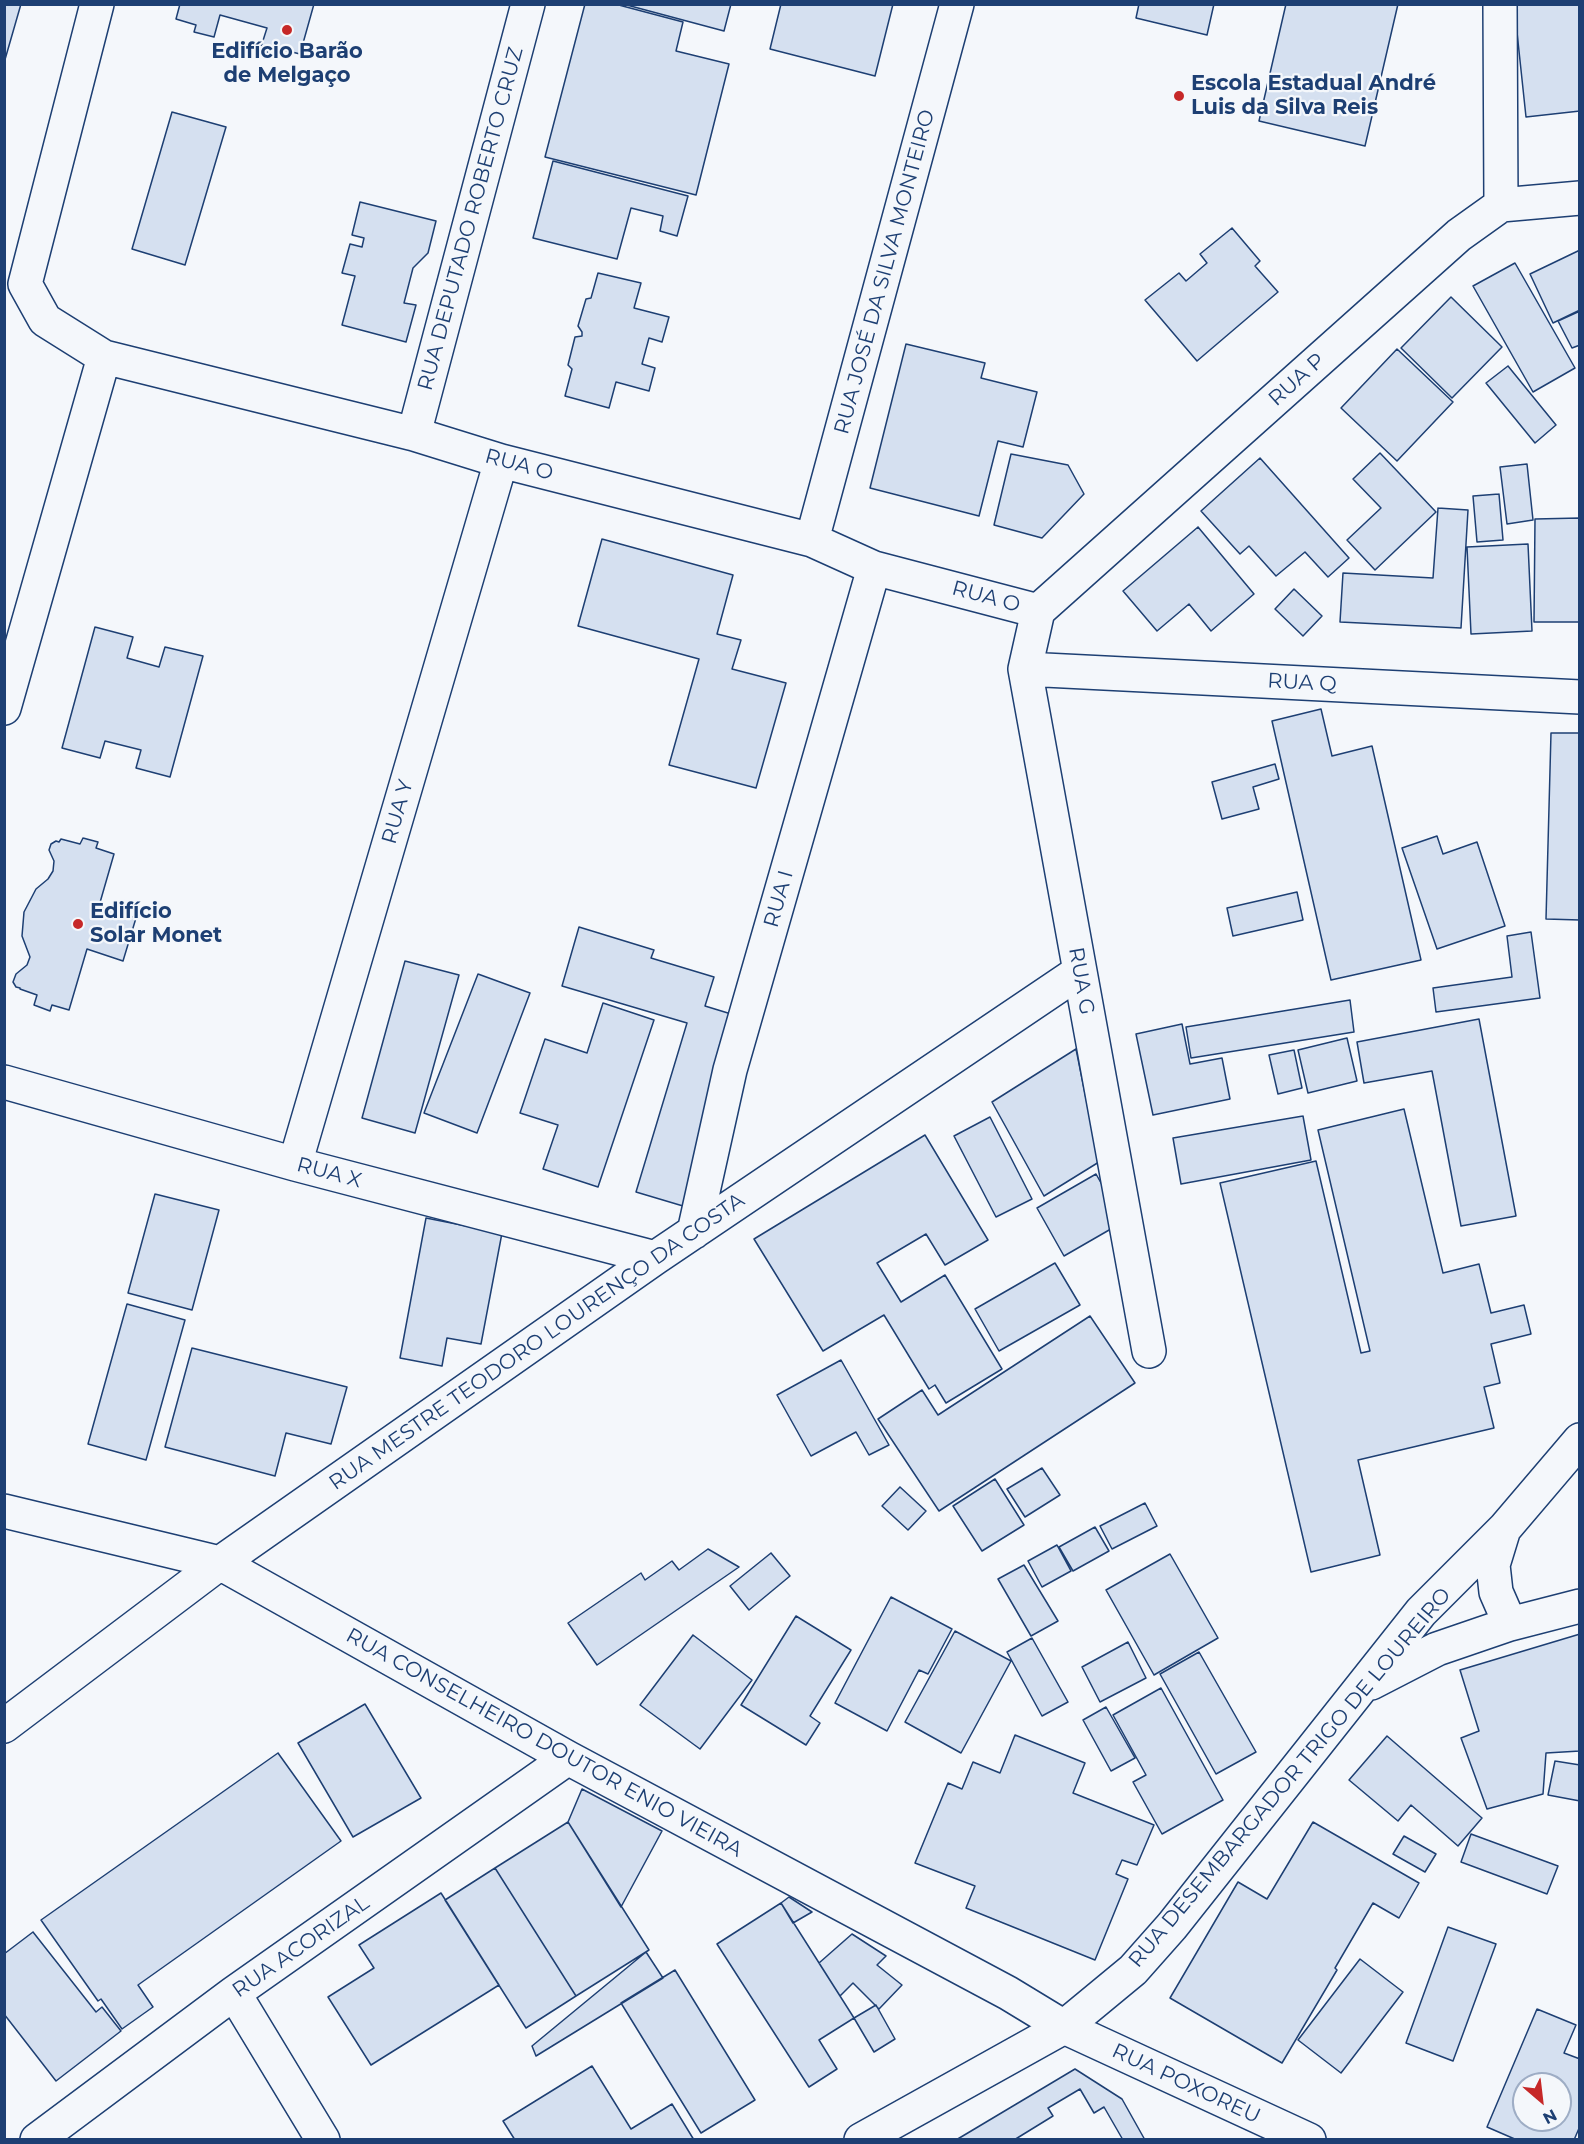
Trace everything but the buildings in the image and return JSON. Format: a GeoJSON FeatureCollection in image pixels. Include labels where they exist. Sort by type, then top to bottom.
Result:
{"type":"FeatureCollection","features":[{"type":"Feature","properties":{"kind":"street","name":"RUA O"},"geometry":{"type":"LineString","coordinates":[[97,4],[25,284],[45,320],[104,357],[414,435],[501,461],[812,540],[874,568],[1038,611]]}},
{"type":"Feature","properties":{"kind":"street","name":"RUA DEPUTADO ROBERTO CRUZ"},"geometry":{"type":"LineString","coordinates":[[414,435],[528,4]]}},
{"type":"Feature","properties":{"kind":"street","name":"RUA JOSÉ DA SILVA MONTEIRO"},"geometry":{"type":"LineString","coordinates":[[812,540],[957,4]]}},
{"type":"Feature","properties":{"kind":"street"},"geometry":{"type":"LineString","coordinates":[[1500,4],[1501,205],[1580,198]]}},
{"type":"Feature","properties":{"kind":"street","name":"RUA P"},"geometry":{"type":"LineString","coordinates":[[1038,611],[1459,235],[1501,205]]}},
{"type":"Feature","properties":{"kind":"street"},"geometry":{"type":"LineString","coordinates":[[4,708],[104,357]]}},
{"type":"Feature","properties":{"kind":"street","name":"RUA Y"},"geometry":{"type":"LineString","coordinates":[[295,1164],[501,461]]}},
{"type":"Feature","properties":{"kind":"street","name":"RUA I"},"geometry":{"type":"LineString","coordinates":[[694,1232],[730,1070],[874,568]]}},
{"type":"Feature","properties":{"kind":"street","name":"RUA G"},"geometry":{"type":"LineString","coordinates":[[1038,611],[1025,669],[1149,1351]]}},
{"type":"Feature","properties":{"kind":"street","name":"RUA Q"},"geometry":{"type":"LineString","coordinates":[[1025,669],[1580,697]]}},
{"type":"Feature","properties":{"kind":"street","name":"RUA MESTRE TEODORO LOURENÇO DA COSTA"},"geometry":{"type":"LineString","coordinates":[[4,1726],[220,1563],[654,1258],[1079,972]]}},
{"type":"Feature","properties":{"kind":"street","name":"RUA X"},"geometry":{"type":"LineString","coordinates":[[4,1082],[295,1164],[654,1258]]}},
{"type":"Feature","properties":{"kind":"street","name":"RUA DESEMBARGADOR TRIGO DE LOUREIRO"},"geometry":{"type":"LineString","coordinates":[[861,2139],[1064,2027],[1132,1970],[1172,1926],[1422,1612],[1505,1528],[1580,1440]]}},
{"type":"Feature","properties":{"kind":"street","name":"RUA CONSELHEIRO DOUTOR ENIO VIEIRA"},"geometry":{"type":"LineString","coordinates":[[4,1511],[220,1563],[568,1758],[998,1988],[1064,2027]]}},
{"type":"Feature","properties":{"kind":"street"},"geometry":{"type":"LineString","coordinates":[[1505,1528],[1493,1565],[1496,1592],[1510,1624]]}},
{"type":"Feature","properties":{"kind":"street"},"geometry":{"type":"LineString","coordinates":[[1363,1688],[1437,1649],[1510,1624],[1580,1606]]}},
{"type":"Feature","properties":{"kind":"street","name":"RUA ACORIZAL"},"geometry":{"type":"LineString","coordinates":[[37,2139],[234,1993],[568,1758]]}},
{"type":"Feature","properties":{"kind":"street"},"geometry":{"type":"LineString","coordinates":[[234,1993],[323,2139]]}},
{"type":"Feature","properties":{"kind":"street","name":"RUA POXOREU"},"geometry":{"type":"LineString","coordinates":[[1064,2027],[1309,2139]]}},
{"type":"Feature","properties":{"kind":"place","name":"Edifício Barão de Melgaço"},"geometry":{"type":"Point","coordinates":[287,30]}},
{"type":"Feature","properties":{"kind":"place","name":"Escola Estadual André Luis da Silva Reis"},"geometry":{"type":"Point","coordinates":[1179,96]}},
{"type":"Feature","properties":{"kind":"place","name":"Edifício Solar Monet"},"geometry":{"type":"Point","coordinates":[78,924]}}]}
